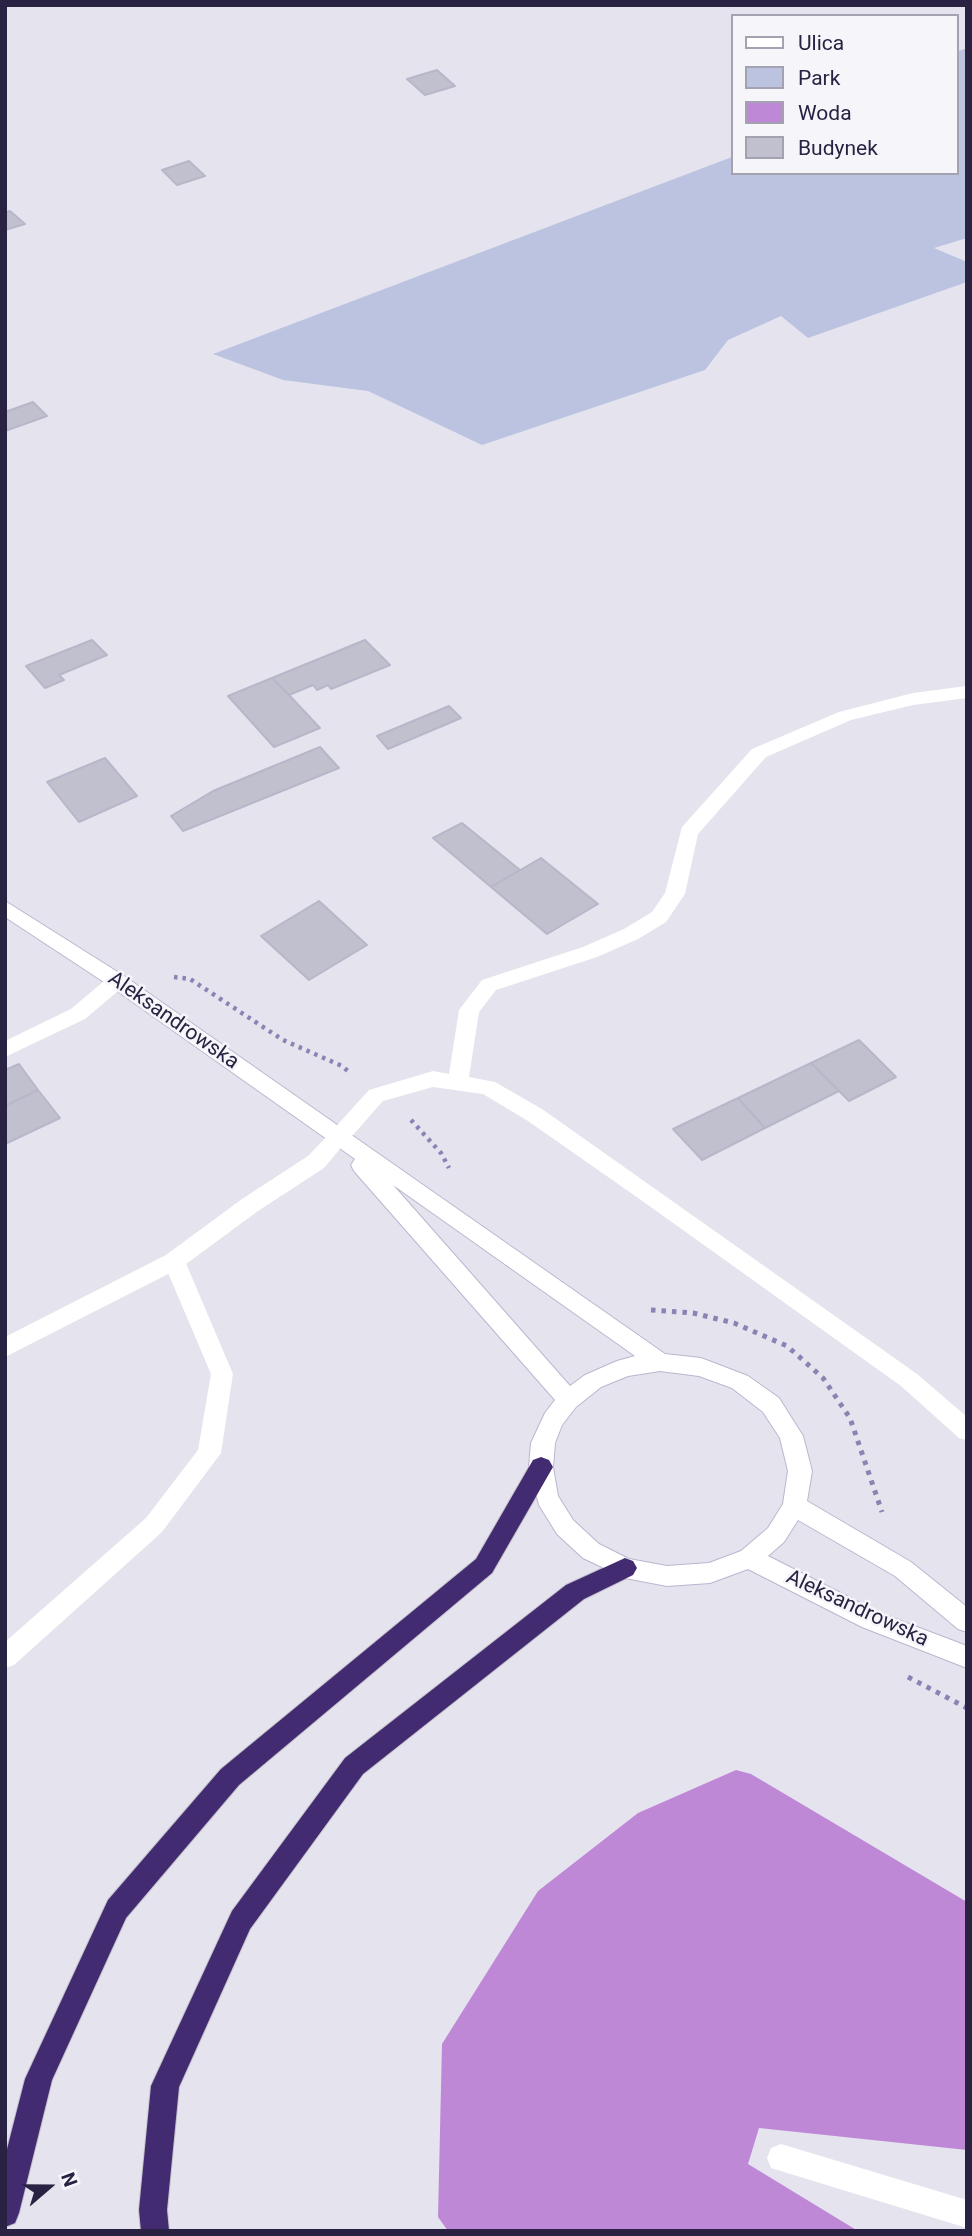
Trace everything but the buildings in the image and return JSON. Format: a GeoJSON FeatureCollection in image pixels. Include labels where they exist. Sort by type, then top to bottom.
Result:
{"type":"FeatureCollection","features":[{"type":"Feature","properties":{"kind":"highway"},"geometry":{"type":"LineString","coordinates":[[5,2213],[39,2079],[117,1909],[230,1777],[484,1566],[541,1467]]}},
{"type":"Feature","properties":{"kind":"highway"},"geometry":{"type":"LineString","coordinates":[[155,2231],[153,2210],[165,2086],[242,1920],[354,1766],[575,1592],[625,1568]]}},
{"type":"Feature","properties":{"kind":"main road"},"geometry":{"type":"LineString","coordinates":[[457,1083],[470,1010],[489,985],[590,952],[631,934],[659,917],[675,894],[689,832],[759,754],[845,716],[913,699],[967,692]]}},
{"type":"Feature","properties":{"kind":"main road","name":"Aleksandrowska"},"geometry":{"type":"LineString","coordinates":[[5,908],[117,981],[660,1362]]}},
{"type":"Feature","properties":{"kind":"main road"},"geometry":{"type":"LineString","coordinates":[[5,1050],[78,1014],[117,981]]}},
{"type":"Feature","properties":{"kind":"main road"},"geometry":{"type":"LineString","coordinates":[[5,1348],[174,1261],[250,1205],[316,1162],[376,1095],[432,1079],[488,1087],[535,1115],[909,1380],[967,1431]]}},
{"type":"Feature","properties":{"kind":"main road","name":"Aleksandrowska"},"geometry":{"type":"LineString","coordinates":[[338,1138],[568,1400]]}},
{"type":"Feature","properties":{"kind":"main road"},"geometry":{"type":"LineString","coordinates":[[5,1657],[154,1525],[209,1453],[222,1374],[174,1261]]}},
{"type":"Feature","properties":{"kind":"main road"},"geometry":{"type":"LineString","coordinates":[[660,1362],[701,1367],[740,1382],[771,1405],[792,1436],[800,1471],[794,1506],[776,1535],[749,1558],[710,1573],[667,1576],[625,1568],[591,1551],[565,1527],[547,1498],[541,1467],[543,1443],[553,1420],[568,1400],[593,1381],[625,1367],[660,1362]]}},
{"type":"Feature","properties":{"kind":"main road","name":"Aleksandrowska"},"geometry":{"type":"LineString","coordinates":[[794,1506],[903,1569],[967,1622]]}},
{"type":"Feature","properties":{"kind":"main road","name":"Aleksandrowska"},"geometry":{"type":"LineString","coordinates":[[749,1558],[871,1619],[967,1657]]}},
{"type":"Feature","properties":{"kind":"main road"},"geometry":{"type":"LineString","coordinates":[[780,2158],[967,2214]]}},
{"type":"Feature","properties":{"kind":"path"},"geometry":{"type":"LineString","coordinates":[[117,981],[160,975],[190,979],[283,1040],[342,1066],[412,1121],[441,1153],[454,1176]]}},
{"type":"Feature","properties":{"kind":"path"},"geometry":{"type":"LineString","coordinates":[[642,1309],[693,1313],[734,1323],[787,1346],[823,1378],[850,1418],[883,1515]]}},
{"type":"Feature","properties":{"kind":"green space"},"geometry":{"type":"Polygon","coordinates":[[[967,48],[967,238],[934,248],[967,262],[967,282],[808,338],[781,316],[728,340],[705,370],[482,445],[368,391],[283,380],[213,354],[730,158],[730,175],[958,175],[958,51],[967,48]]]}},
{"type":"Feature","properties":{"kind":"water"},"geometry":{"type":"Polygon","coordinates":[[[736,1770],[751,1774],[967,1902],[967,2150],[759,2128],[748,2164],[858,2231],[448,2231],[438,2217],[442,2044],[538,1891],[638,1813],[736,1770]]]}}]}
